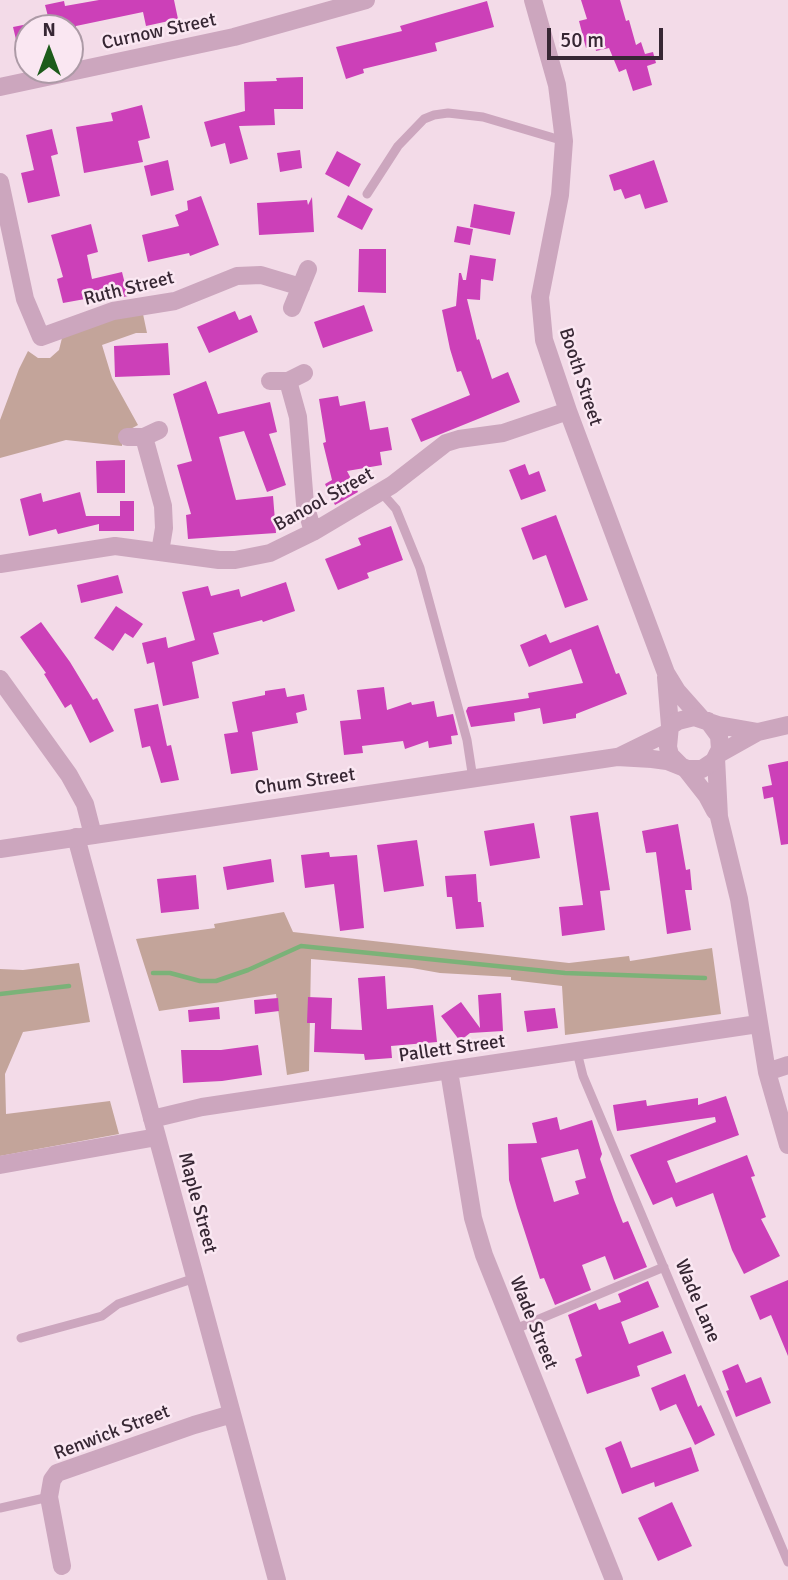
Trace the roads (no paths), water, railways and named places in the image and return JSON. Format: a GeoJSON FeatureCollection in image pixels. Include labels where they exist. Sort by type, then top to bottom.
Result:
{"type":"FeatureCollection","features":[{"type":"Feature","properties":{"kind":"street","name":"Curnow Street"},"geometry":{"type":"LineString","coordinates":[[0,87],[221,41],[366,0]]}},
{"type":"Feature","properties":{"kind":"street","name":"Booth Street"},"geometry":{"type":"LineString","coordinates":[[533,0],[557,85],[564,141],[560,195],[543,274],[539,308],[544,340],[666,673],[677,691],[705,720]]}},
{"type":"Feature","properties":{"kind":"street","name":"Ruth Street"},"geometry":{"type":"LineString","coordinates":[[0,182],[25,299],[41,337],[113,311],[176,301],[237,276],[261,275],[300,287]]}},
{"type":"Feature","properties":{"kind":"street"},"geometry":{"type":"LineString","coordinates":[[292,308],[307,270]]}},
{"type":"Feature","properties":{"kind":"street"},"geometry":{"type":"LineString","coordinates":[[270,381],[296,377],[305,504],[313,532]]}},
{"type":"Feature","properties":{"kind":"street","name":"Banool Street"},"geometry":{"type":"LineString","coordinates":[[0,564],[103,547],[129,547],[200,558],[235,560],[270,553],[313,532],[381,492],[446,443],[510,432],[568,411]]}},
{"type":"Feature","properties":{"kind":"street"},"geometry":{"type":"LineString","coordinates":[[143,435],[163,506],[164,528],[160,552]]}},
{"type":"Feature","properties":{"kind":"street","name":"Booth Street"},"geometry":{"type":"LineString","coordinates":[[666,673],[670,729]]}},
{"type":"Feature","properties":{"kind":"street","name":"Maple Street"},"geometry":{"type":"LineString","coordinates":[[0,679],[69,775],[85,804],[85,836],[152,1119],[277,1580]]}},
{"type":"Feature","properties":{"kind":"street"},"geometry":{"type":"LineString","coordinates":[[719,817],[707,796],[670,755],[670,729],[687,718],[758,732]]}},
{"type":"Feature","properties":{"kind":"street"},"geometry":{"type":"LineString","coordinates":[[705,720],[719,736],[719,817],[739,898],[766,1072],[788,1144]]}},
{"type":"Feature","properties":{"kind":"street"},"geometry":{"type":"LineString","coordinates":[[683,767],[702,769],[717,756],[758,732],[788,725]]}},
{"type":"Feature","properties":{"kind":"street","name":"Chum Street"},"geometry":{"type":"LineString","coordinates":[[617,757],[670,729]]}},
{"type":"Feature","properties":{"kind":"street","name":"Chum Street"},"geometry":{"type":"LineString","coordinates":[[0,849],[617,757],[667,761],[683,767]]}},
{"type":"Feature","properties":{"kind":"street","name":"Pallett Street"},"geometry":{"type":"LineString","coordinates":[[152,1119],[202,1107],[758,1024]]}},
{"type":"Feature","properties":{"kind":"street"},"geometry":{"type":"LineString","coordinates":[[766,1072],[788,1065]]}},
{"type":"Feature","properties":{"kind":"street","name":"Wade Street"},"geometry":{"type":"LineString","coordinates":[[449,1071],[473,1218],[484,1255],[614,1580]]}},
{"type":"Feature","properties":{"kind":"street"},"geometry":{"type":"LineString","coordinates":[[0,1165],[157,1137]]}},
{"type":"Feature","properties":{"kind":"street","name":"Renwick Street"},"geometry":{"type":"LineString","coordinates":[[49,1497],[52,1479],[57,1473],[232,1414]]}},
{"type":"Feature","properties":{"kind":"street"},"geometry":{"type":"LineString","coordinates":[[49,1497],[62,1566]]}},
{"type":"Feature","properties":{"kind":"lane"},"geometry":{"type":"LineString","coordinates":[[367,194],[398,146],[415,127],[434,115],[448,113],[482,117],[564,141]]}},
{"type":"Feature","properties":{"kind":"lane"},"geometry":{"type":"LineString","coordinates":[[381,492],[396,509],[420,568],[467,740],[473,779]]}},
{"type":"Feature","properties":{"kind":"lane","name":"Wade Lane"},"geometry":{"type":"LineString","coordinates":[[577,1052],[583,1076],[788,1562]]}},
{"type":"Feature","properties":{"kind":"lane"},"geometry":{"type":"LineString","coordinates":[[513,1330],[664,1267]]}},
{"type":"Feature","properties":{"kind":"lane"},"geometry":{"type":"LineString","coordinates":[[21,1338],[102,1316],[118,1304],[195,1278]]}},
{"type":"Feature","properties":{"kind":"lane"},"geometry":{"type":"LineString","coordinates":[[0,1508],[49,1497]]}},
{"type":"Feature","properties":{"kind":"waterway"},"geometry":{"type":"LineString","coordinates":[[153,973],[170,973],[200,981],[216,981],[301,946],[565,973],[705,978]]}},
{"type":"Feature","properties":{"kind":"waterway"},"geometry":{"type":"LineString","coordinates":[[0,994],[69,986]]}}]}
